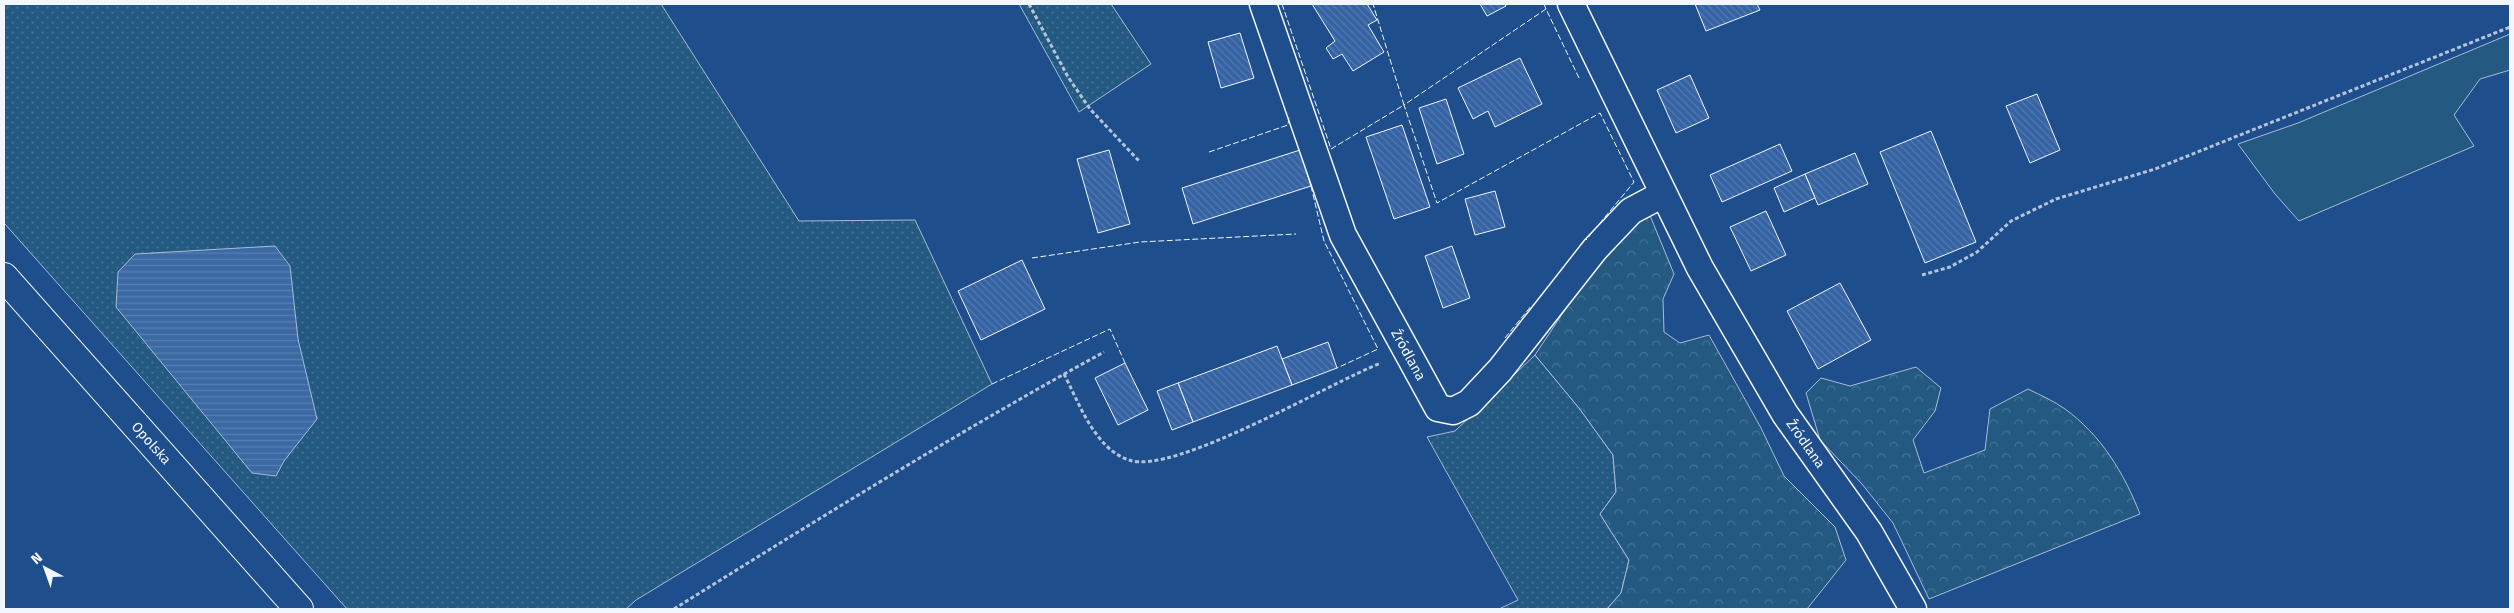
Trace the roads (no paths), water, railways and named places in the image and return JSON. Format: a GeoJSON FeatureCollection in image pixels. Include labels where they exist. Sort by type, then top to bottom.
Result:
{"type":"FeatureCollection","features":[{"type":"Feature","properties":{"kind":"main road","name":"Opolska"},"geometry":{"type":"LineString","coordinates":[[4,277],[299,609]]}},
{"type":"Feature","properties":{"kind":"street","name":"Źródlana"},"geometry":{"type":"LineString","coordinates":[[1263,4],[1343,236],[1438,408],[1453,411],[1469,403],[1500,370],[1595,249],[1631,211],[1663,194]]}},
{"type":"Feature","properties":{"kind":"street","name":"Źródlana"},"geometry":{"type":"LineString","coordinates":[[1571,4],[1700,268],[1785,414],[1869,532],[1913,609]]}}]}
